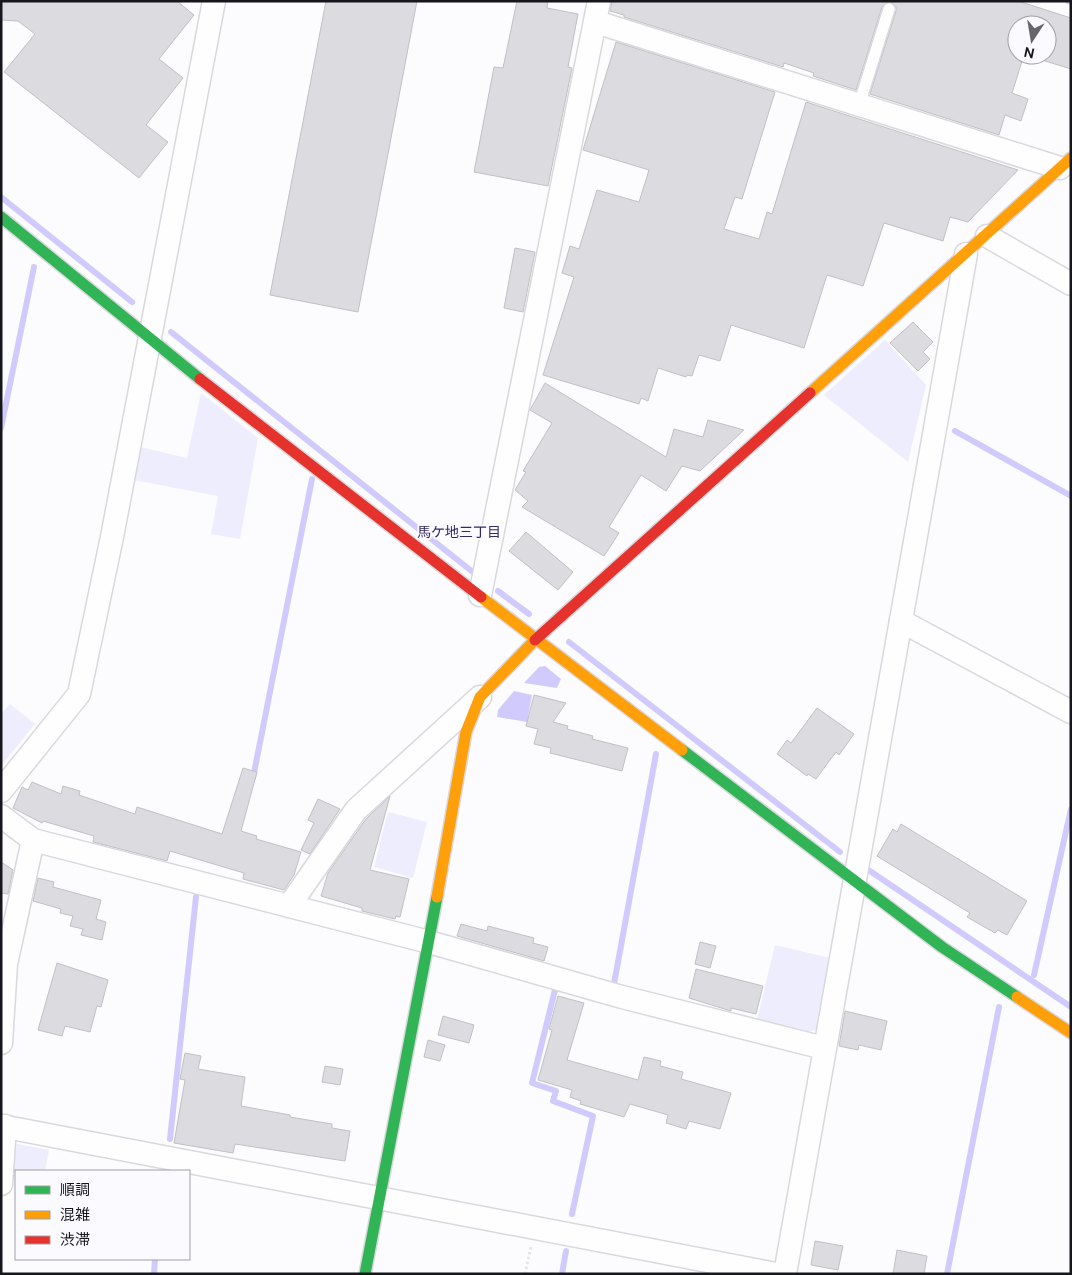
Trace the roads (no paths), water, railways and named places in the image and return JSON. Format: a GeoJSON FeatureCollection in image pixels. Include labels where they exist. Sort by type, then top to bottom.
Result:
{"type":"FeatureCollection","features":[{"type":"Feature","properties":{"kind":"street"},"geometry":{"type":"LineString","coordinates":[[1,791],[79,694],[112,536],[214,1]]}},
{"type":"Feature","properties":{"kind":"street"},"geometry":{"type":"LineString","coordinates":[[480,595],[598,12],[859,105],[1065,163]]}},
{"type":"Feature","properties":{"kind":"street"},"geometry":{"type":"LineString","coordinates":[[289,906],[356,810],[480,697],[535,639],[987,236],[1065,163]]}},
{"type":"Feature","properties":{"kind":"street"},"geometry":{"type":"LineString","coordinates":[[1,217],[149,339],[535,639],[942,947],[1071,1033]]}},
{"type":"Feature","properties":{"kind":"street"},"geometry":{"type":"LineString","coordinates":[[987,236],[1071,284]]}},
{"type":"Feature","properties":{"kind":"street"},"geometry":{"type":"LineString","coordinates":[[785,1274],[966,254]]}},
{"type":"Feature","properties":{"kind":"street"},"geometry":{"type":"LineString","coordinates":[[901,621],[1071,712]]}},
{"type":"Feature","properties":{"kind":"street"},"geometry":{"type":"LineString","coordinates":[[365,1274],[429,942],[466,732],[480,697]]}},
{"type":"Feature","properties":{"kind":"street"},"geometry":{"type":"LineString","coordinates":[[1,816],[33,840],[429,942],[622,997],[824,1048]]}},
{"type":"Feature","properties":{"kind":"street"},"geometry":{"type":"LineString","coordinates":[[1,1043],[6,964],[33,840]]}},
{"type":"Feature","properties":{"kind":"street"},"geometry":{"type":"LineString","coordinates":[[1,1184],[3,1126],[776,1274]]}},
{"type":"Feature","properties":{"kind":"lane"},"geometry":{"type":"LineString","coordinates":[[859,105],[889,9]]}},
{"type":"Feature","properties":{"kind":"waterway"},"geometry":{"type":"LineString","coordinates":[[1,197],[132,302]]}},
{"type":"Feature","properties":{"kind":"waterway"},"geometry":{"type":"LineString","coordinates":[[1,428],[34,267]]}},
{"type":"Feature","properties":{"kind":"waterway"},"geometry":{"type":"LineString","coordinates":[[171,332],[474,573]]}},
{"type":"Feature","properties":{"kind":"waterway"},"geometry":{"type":"LineString","coordinates":[[955,431],[1071,496]]}},
{"type":"Feature","properties":{"kind":"waterway"},"geometry":{"type":"LineString","coordinates":[[253,778],[312,479]]}},
{"type":"Feature","properties":{"kind":"waterway"},"geometry":{"type":"LineString","coordinates":[[498,591],[529,614]]}},
{"type":"Feature","properties":{"kind":"waterway"},"geometry":{"type":"LineString","coordinates":[[569,642],[840,852]]}},
{"type":"Feature","properties":{"kind":"waterway"},"geometry":{"type":"LineString","coordinates":[[614,984],[656,754]]}},
{"type":"Feature","properties":{"kind":"waterway"},"geometry":{"type":"LineString","coordinates":[[1034,975],[1071,809]]}},
{"type":"Feature","properties":{"kind":"waterway"},"geometry":{"type":"LineString","coordinates":[[870,871],[1071,1007]]}},
{"type":"Feature","properties":{"kind":"waterway"},"geometry":{"type":"LineString","coordinates":[[170,1139],[196,897]]}},
{"type":"Feature","properties":{"kind":"waterway"},"geometry":{"type":"LineString","coordinates":[[555,990],[532,1083],[556,1091],[553,1101],[593,1116],[572,1214]]}},
{"type":"Feature","properties":{"kind":"waterway"},"geometry":{"type":"LineString","coordinates":[[947,1274],[999,1007]]}},
{"type":"Feature","properties":{"kind":"waterway"},"geometry":{"type":"LineString","coordinates":[[562,1274],[566,1251]]}},
{"type":"Feature","properties":{"kind":"waterway"},"geometry":{"type":"LineString","coordinates":[[154,1274],[155,1260]]}},
{"type":"Feature","properties":{"kind":"district","name":"馬ケ地三丁目"},"geometry":{"type":"Point","coordinates":[459,532]}}]}
